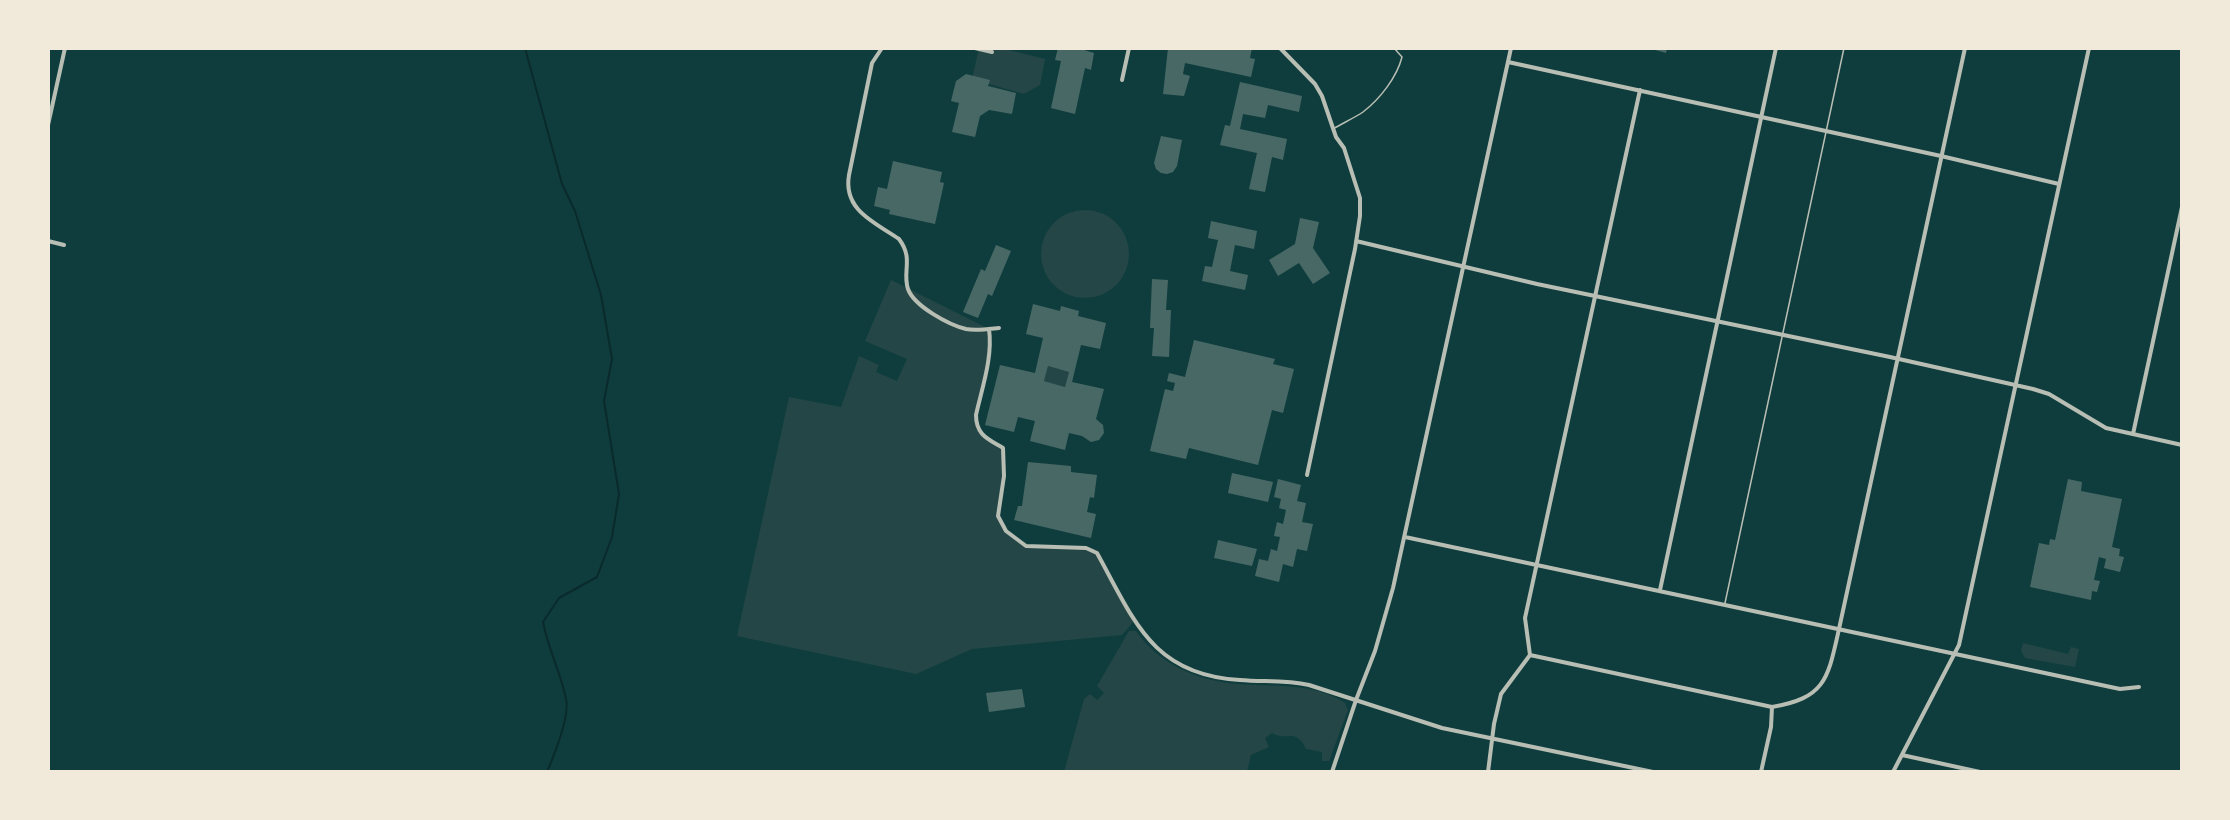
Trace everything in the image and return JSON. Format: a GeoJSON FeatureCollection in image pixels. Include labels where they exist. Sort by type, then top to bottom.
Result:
{"type":"FeatureCollection","features":[{"type":"Feature","properties":{"kind":"street"},"geometry":{"type":"LineString","coordinates":[[48,125],[65,48]]}},
{"type":"Feature","properties":{"kind":"street"},"geometry":{"type":"LineString","coordinates":[[882,48],[872,63],[849,175],[847,187],[849,197],[854,206],[899,239],[904,246],[908,262],[908,289],[916,300],[943,320],[967,329],[999,328]]}},
{"type":"Feature","properties":{"kind":"street"},"geometry":{"type":"LineString","coordinates":[[975,48],[992,52]]}},
{"type":"Feature","properties":{"kind":"street"},"geometry":{"type":"LineString","coordinates":[[1122,80],[1129,48]]}},
{"type":"Feature","properties":{"kind":"street"},"geometry":{"type":"LineString","coordinates":[[1280,48],[1315,84],[1322,96],[1336,137],[1344,148],[1360,198],[1356,242],[1307,476]]}},
{"type":"Feature","properties":{"kind":"street"},"geometry":{"type":"LineString","coordinates":[[1332,772],[1356,700],[1376,651],[1405,537],[1511,48]]}},
{"type":"Feature","properties":{"kind":"street"},"geometry":{"type":"LineString","coordinates":[[1660,590],[1776,48]]}},
{"type":"Feature","properties":{"kind":"street"},"geometry":{"type":"LineString","coordinates":[[1530,655],[1772,707],[1804,699],[1819,687],[1831,666],[1965,48]]}},
{"type":"Feature","properties":{"kind":"street"},"geometry":{"type":"LineString","coordinates":[[1893,772],[1959,645],[2089,48]]}},
{"type":"Feature","properties":{"kind":"street"},"geometry":{"type":"LineString","coordinates":[[1508,62],[1761,116],[2060,184]]}},
{"type":"Feature","properties":{"kind":"street"},"geometry":{"type":"LineString","coordinates":[[1488,772],[1496,711],[1501,694],[1530,655],[1526,618],[1640,90]]}},
{"type":"Feature","properties":{"kind":"street"},"geometry":{"type":"LineString","coordinates":[[2133,434],[2182,207]]}},
{"type":"Feature","properties":{"kind":"street"},"geometry":{"type":"LineString","coordinates":[[48,241],[64,245]]}},
{"type":"Feature","properties":{"kind":"street"},"geometry":{"type":"LineString","coordinates":[[1356,242],[2015,385],[2049,394],[2106,428],[2182,445]]}},
{"type":"Feature","properties":{"kind":"street"},"geometry":{"type":"LineString","coordinates":[[988,329],[990,340],[988,359],[976,424],[978,430],[1003,448],[1004,476],[998,516],[1006,531],[1026,546],[1086,548],[1097,553],[1143,634],[1158,651],[1185,667],[1221,677],[1239,680],[1294,681],[1420,722],[1653,772]]}},
{"type":"Feature","properties":{"kind":"street"},"geometry":{"type":"LineString","coordinates":[[1405,537],[2120,689],[2139,687]]}},
{"type":"Feature","properties":{"kind":"street"},"geometry":{"type":"LineString","coordinates":[[1761,772],[1771,727],[1772,707]]}},
{"type":"Feature","properties":{"kind":"street"},"geometry":{"type":"LineString","coordinates":[[1902,755],[1980,772]]}},
{"type":"Feature","properties":{"kind":"lane"},"geometry":{"type":"LineString","coordinates":[[1333,129],[1363,112],[1383,91],[1399,68],[1402,57],[1400,52],[1394,48]]}},
{"type":"Feature","properties":{"kind":"lane"},"geometry":{"type":"LineString","coordinates":[[1725,604],[1844,48]]}},
{"type":"Feature","properties":{"kind":"shaded area"},"geometry":{"type":"Polygon","coordinates":[[[979,48],[1001,48],[1045,59],[1040,85],[1024,94],[972,79],[979,48]]]}},
{"type":"Feature","properties":{"kind":"shaded area"},"geometry":{"type":"Polygon","coordinates":[[[1076,210],[1094,210],[1110,217],[1122,229],[1129,245],[1129,263],[1122,279],[1110,291],[1094,298],[1076,298],[1060,291],[1048,279],[1041,263],[1041,245],[1048,229],[1060,217],[1076,210]]]}},
{"type":"Feature","properties":{"kind":"shaded area"},"geometry":{"type":"Polygon","coordinates":[[[891,280],[989,329],[988,359],[976,415],[978,431],[1003,448],[1004,476],[998,516],[1006,530],[1026,546],[1086,548],[1097,553],[1135,620],[1122,635],[972,649],[916,674],[737,636],[789,397],[841,407],[859,356],[879,365],[876,372],[897,381],[907,359],[865,341],[891,280]]]}},
{"type":"Feature","properties":{"kind":"shaded area"},"geometry":{"type":"Polygon","coordinates":[[[1048,366],[1069,372],[1065,387],[1044,381],[1048,366]]]}},
{"type":"Feature","properties":{"kind":"shaded area"},"geometry":{"type":"Polygon","coordinates":[[[1129,631],[1136,631],[1156,653],[1180,669],[1194,675],[1238,684],[1307,689],[1333,696],[1345,703],[1348,710],[1329,761],[1322,761],[1322,752],[1306,749],[1298,738],[1272,733],[1265,738],[1269,747],[1251,755],[1247,772],[1064,772],[1084,699],[1090,694],[1097,700],[1104,693],[1097,686],[1129,631]]]}},
{"type":"Feature","properties":{"kind":"shaded area"},"geometry":{"type":"Polygon","coordinates":[[[2023,643],[2068,654],[2071,647],[2079,649],[2075,667],[2025,658],[2021,651],[2023,643]]]}},
{"type":"Feature","properties":{"kind":"building"},"geometry":{"type":"Polygon","coordinates":[[[1058,48],[1085,48],[1084,50],[1094,53],[1091,70],[1085,68],[1075,114],[1051,108],[1061,61],[1055,60],[1058,48]]]}},
{"type":"Feature","properties":{"kind":"building"},"geometry":{"type":"Polygon","coordinates":[[[1168,48],[1252,48],[1250,58],[1255,59],[1251,77],[1185,63],[1183,74],[1190,76],[1184,96],[1163,94],[1168,48]]]}},
{"type":"Feature","properties":{"kind":"building"},"geometry":{"type":"Polygon","coordinates":[[[1648,48],[1667,48],[1666,53],[1648,48]]]}},
{"type":"Feature","properties":{"kind":"building"},"geometry":{"type":"Polygon","coordinates":[[[966,74],[990,80],[988,86],[1016,93],[1012,114],[989,110],[980,116],[975,137],[952,132],[959,103],[951,101],[956,81],[966,74]]]}},
{"type":"Feature","properties":{"kind":"building"},"geometry":{"type":"Polygon","coordinates":[[[1240,82],[1302,96],[1299,112],[1268,105],[1265,118],[1243,114],[1240,129],[1287,139],[1283,160],[1272,157],[1265,192],[1249,189],[1257,153],[1220,145],[1225,125],[1230,126],[1240,82]]]}},
{"type":"Feature","properties":{"kind":"building"},"geometry":{"type":"Polygon","coordinates":[[[1161,136],[1182,140],[1177,166],[1173,172],[1167,174],[1156,169],[1154,163],[1161,136]]]}},
{"type":"Feature","properties":{"kind":"building"},"geometry":{"type":"Polygon","coordinates":[[[893,161],[942,172],[940,182],[944,183],[935,224],[889,214],[890,210],[874,206],[878,187],[887,189],[893,161]]]}},
{"type":"Feature","properties":{"kind":"building"},"geometry":{"type":"Polygon","coordinates":[[[1300,218],[1319,222],[1313,248],[1330,273],[1313,284],[1299,263],[1278,276],[1269,260],[1295,244],[1300,218]]]}},
{"type":"Feature","properties":{"kind":"building"},"geometry":{"type":"Polygon","coordinates":[[[1211,221],[1257,231],[1254,249],[1235,245],[1230,271],[1248,275],[1245,290],[1202,281],[1205,266],[1212,267],[1218,240],[1208,238],[1211,221]]]}},
{"type":"Feature","properties":{"kind":"building"},"geometry":{"type":"Polygon","coordinates":[[[996,245],[1011,251],[992,296],[988,294],[978,318],[963,312],[981,269],[985,271],[996,245]]]}},
{"type":"Feature","properties":{"kind":"building"},"geometry":{"type":"Polygon","coordinates":[[[1152,279],[1168,280],[1166,310],[1171,310],[1169,357],[1152,356],[1154,328],[1150,328],[1152,279]]]}},
{"type":"Feature","properties":{"kind":"building"},"geometry":{"type":"Polygon","coordinates":[[[1033,304],[1060,311],[1061,306],[1079,311],[1078,316],[1106,323],[1100,349],[1081,345],[1072,382],[1104,389],[1096,419],[1103,425],[1104,433],[1099,440],[1091,442],[1082,436],[1069,433],[1065,450],[1030,441],[1035,421],[1018,417],[1014,432],[985,425],[1000,365],[1035,373],[1043,338],[1026,334],[1033,304]],[[1048,366],[1044,381],[1065,387],[1069,372],[1048,366]]]}},
{"type":"Feature","properties":{"kind":"building"},"geometry":{"type":"Polygon","coordinates":[[[1194,340],[1275,359],[1273,364],[1294,369],[1283,413],[1272,410],[1258,465],[1189,448],[1186,459],[1150,451],[1165,389],[1173,391],[1175,383],[1167,381],[1169,373],[1185,377],[1194,340]]]}},
{"type":"Feature","properties":{"kind":"building"},"geometry":{"type":"Polygon","coordinates":[[[1028,462],[1071,466],[1071,472],[1097,475],[1094,498],[1090,497],[1087,512],[1096,514],[1091,538],[1014,520],[1018,506],[1022,506],[1028,462]]]}},
{"type":"Feature","properties":{"kind":"building"},"geometry":{"type":"Polygon","coordinates":[[[1232,473],[1273,482],[1268,502],[1228,493],[1232,473]]]}},
{"type":"Feature","properties":{"kind":"building"},"geometry":{"type":"Polygon","coordinates":[[[1278,479],[1301,485],[1297,501],[1306,503],[1302,522],[1313,524],[1307,551],[1297,549],[1293,567],[1283,564],[1279,582],[1255,576],[1259,559],[1268,561],[1271,549],[1277,551],[1280,537],[1274,536],[1277,522],[1283,524],[1286,510],[1279,508],[1281,499],[1274,497],[1278,479]]]}},
{"type":"Feature","properties":{"kind":"building"},"geometry":{"type":"Polygon","coordinates":[[[2068,479],[2082,482],[2081,491],[2122,499],[2112,547],[2120,549],[2119,556],[2124,557],[2120,572],[2104,568],[2106,559],[2099,557],[2094,580],[2100,581],[2097,592],[2092,591],[2091,600],[2030,587],[2039,543],[2049,545],[2050,539],[2055,540],[2068,479]]]}},
{"type":"Feature","properties":{"kind":"building"},"geometry":{"type":"Polygon","coordinates":[[[1218,540],[1257,549],[1252,566],[1214,558],[1218,540]]]}},
{"type":"Feature","properties":{"kind":"building"},"geometry":{"type":"Polygon","coordinates":[[[1022,689],[1025,707],[989,712],[986,693],[1022,689]]]}},
{"type":"Feature","properties":{"kind":"waterway"},"geometry":{"type":"LineString","coordinates":[[525,48],[562,184],[575,211],[601,295],[612,359],[604,401],[619,494],[612,537],[597,577],[559,598],[543,622],[564,689],[567,707],[561,736],[547,772]]}}]}
